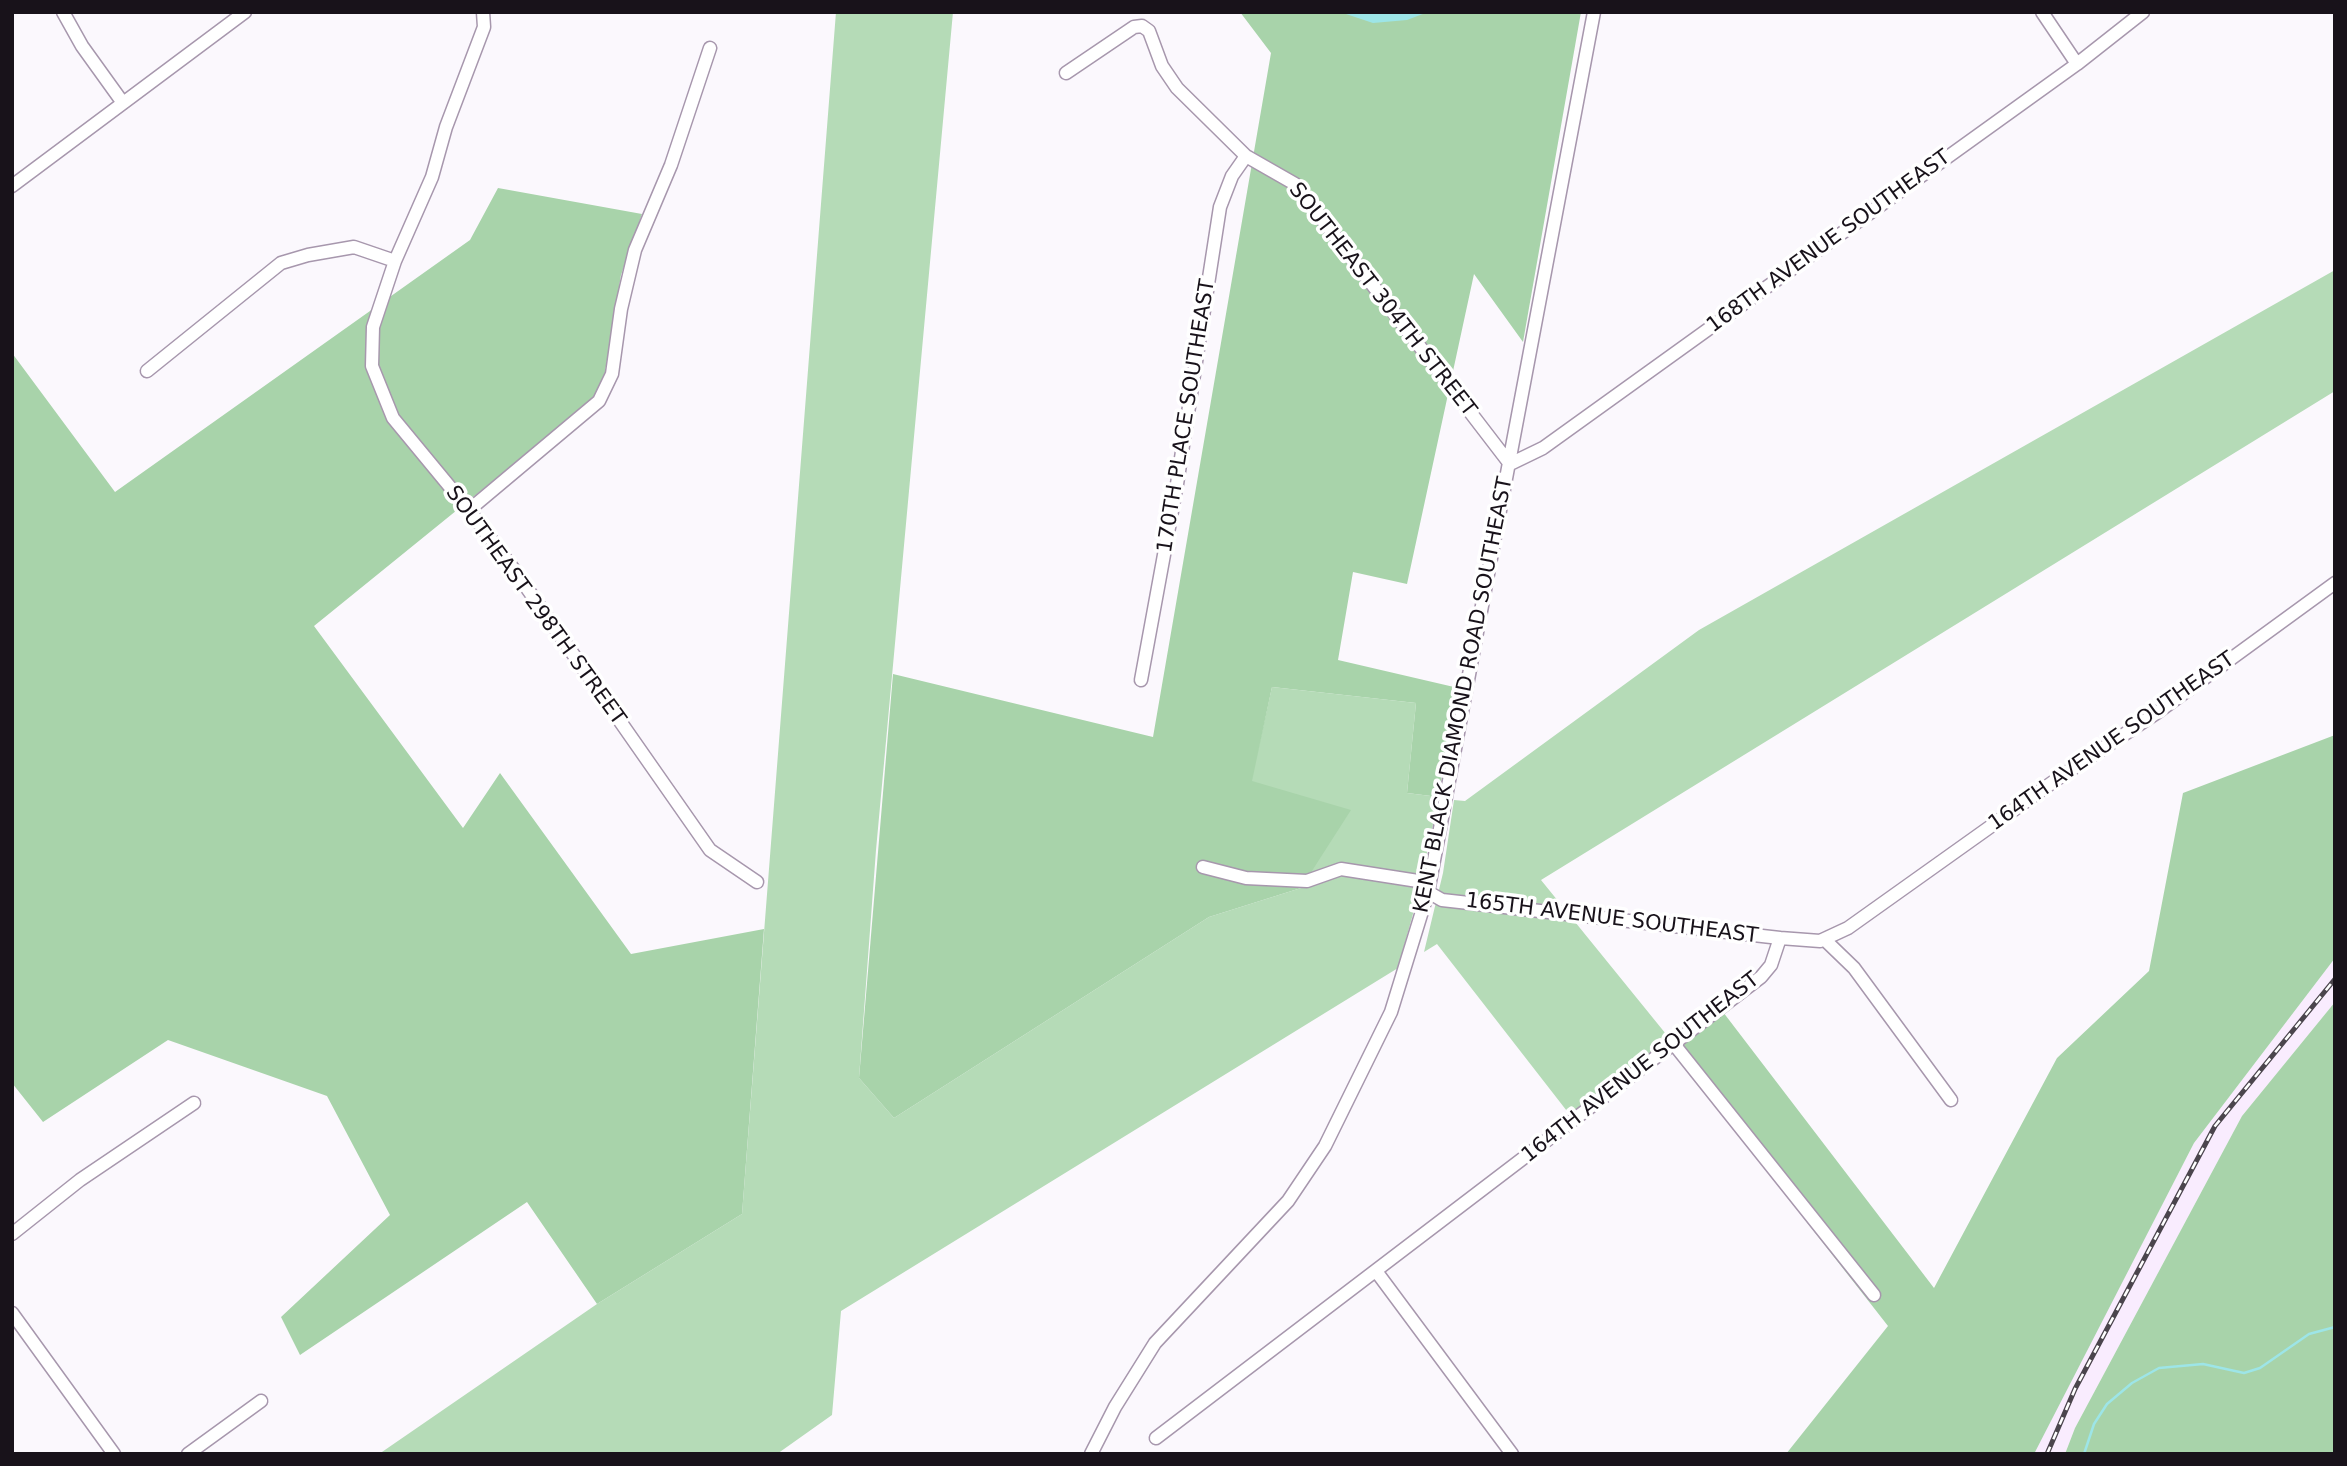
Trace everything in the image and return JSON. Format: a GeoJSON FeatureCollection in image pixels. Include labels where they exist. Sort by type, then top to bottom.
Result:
{"type":"FeatureCollection","features":[{"type":"Feature","properties":{"kind":"street"},"geometry":{"type":"LineString","coordinates":[[63,12],[82,46],[123,103]]}},
{"type":"Feature","properties":{"kind":"street"},"geometry":{"type":"LineString","coordinates":[[12,186],[245,12]]}},
{"type":"Feature","properties":{"kind":"street","name":"SOUTHEAST 298TH STREET"},"geometry":{"type":"LineString","coordinates":[[483,12],[484,27],[446,127],[432,177],[395,261],[373,327],[372,366],[393,418],[515,571],[709,850],[757,882]]}},
{"type":"Feature","properties":{"kind":"street","name":"KENT BLACK DIAMOND ROAD SOUTHEAST"},"geometry":{"type":"LineString","coordinates":[[1091,1454],[1115,1407],[1155,1343],[1287,1200],[1325,1146],[1391,1012],[1428,892],[1594,12]]}},
{"type":"Feature","properties":{"kind":"street"},"geometry":{"type":"LineString","coordinates":[[2042,12],[2077,64]]}},
{"type":"Feature","properties":{"kind":"street","name":"168TH AVENUE SOUTHEAST"},"geometry":{"type":"LineString","coordinates":[[1510,464],[1543,448],[2077,64],[2143,12]]}},
{"type":"Feature","properties":{"kind":"street","name":"SOUTHEAST 304TH STREET"},"geometry":{"type":"LineString","coordinates":[[1066,73],[1134,27],[1142,26],[1149,31],[1162,66],[1177,88],[1246,156],[1295,184],[1510,464]]}},
{"type":"Feature","properties":{"kind":"street"},"geometry":{"type":"LineString","coordinates":[[469,510],[599,401],[612,374],[622,304],[635,250],[671,165],[710,48]]}},
{"type":"Feature","properties":{"kind":"street","name":"170TH PLACE SOUTHEAST"},"geometry":{"type":"LineString","coordinates":[[1141,680],[1177,484],[1220,207],[1232,176],[1246,156]]}},
{"type":"Feature","properties":{"kind":"street"},"geometry":{"type":"LineString","coordinates":[[147,371],[281,263],[354,247],[395,261]]}},
{"type":"Feature","properties":{"kind":"street","name":"164TH AVENUE SOUTHEAST"},"geometry":{"type":"LineString","coordinates":[[1825,940],[1873,911],[2050,784],[2158,712],[2335,583]]}},
{"type":"Feature","properties":{"kind":"street","name":"165TH AVENUE SOUTHEAST"},"geometry":{"type":"LineString","coordinates":[[1203,867],[1246,878],[1307,881],[1341,869],[1418,881],[1428,892],[1441,900],[1780,939]]}},
{"type":"Feature","properties":{"kind":"street"},"geometry":{"type":"LineString","coordinates":[[1780,939],[1825,940],[1854,968],[1951,1100]]}},
{"type":"Feature","properties":{"kind":"street","name":"164TH AVENUE SOUTHEAST"},"geometry":{"type":"LineString","coordinates":[[1156,1438],[1761,977],[1771,965],[1780,939]]}},
{"type":"Feature","properties":{"kind":"street"},"geometry":{"type":"LineString","coordinates":[[1673,1043],[1874,1295]]}},
{"type":"Feature","properties":{"kind":"street"},"geometry":{"type":"LineString","coordinates":[[12,1234],[80,1180],[194,1103]]}},
{"type":"Feature","properties":{"kind":"street"},"geometry":{"type":"LineString","coordinates":[[1376,1271],[1512,1454]]}},
{"type":"Feature","properties":{"kind":"street"},"geometry":{"type":"LineString","coordinates":[[12,1313],[114,1454]]}},
{"type":"Feature","properties":{"kind":"street"},"geometry":{"type":"LineString","coordinates":[[188,1454],[261,1401]]}},
{"type":"Feature","properties":{"kind":"shaded area"},"geometry":{"type":"Polygon","coordinates":[[[2335,958],[2335,1002],[2242,1116],[2075,1428],[2065,1454],[2032,1454],[2194,1143],[2335,958]]]}},
{"type":"Feature","properties":{"kind":"green space"},"geometry":{"type":"Polygon","coordinates":[[[836,12],[953,12],[876,850],[859,1078],[894,1118],[1209,917],[1301,888],[1251,781],[1272,687],[1416,703],[1407,793],[1439,797],[1416,903],[1398,968],[841,1311],[832,1415],[777,1454],[379,1454],[597,1304],[742,1214],[836,12]]]}},
{"type":"Feature","properties":{"kind":"green space"},"geometry":{"type":"Polygon","coordinates":[[[1240,12],[1581,12],[1523,342],[1474,274],[1407,584],[1353,572],[1338,660],[1454,687],[1439,797],[1407,793],[1416,703],[1272,687],[1252,781],[1351,810],[1301,888],[1209,917],[894,1118],[859,1078],[893,674],[1153,737],[1271,53],[1240,12]]]}},
{"type":"Feature","properties":{"kind":"green space"},"geometry":{"type":"Polygon","coordinates":[[[498,188],[642,214],[621,275],[603,384],[594,399],[314,626],[463,828],[500,773],[631,954],[764,929],[742,1214],[597,1304],[527,1202],[300,1355],[281,1317],[390,1215],[327,1096],[168,1040],[43,1122],[12,1083],[12,353],[115,492],[470,240],[498,188]]]}},
{"type":"Feature","properties":{"kind":"green space"},"geometry":{"type":"Polygon","coordinates":[[[2335,270],[2335,391],[1541,880],[1670,1039],[1570,1115],[1437,944],[1424,952],[1443,873],[1454,800],[1465,801],[1699,630],[2335,270]]]}},
{"type":"Feature","properties":{"kind":"green space"},"geometry":{"type":"Polygon","coordinates":[[[2335,735],[2335,958],[2194,1143],[2034,1454],[1786,1454],[1888,1326],[1672,1050],[1723,1012],[1934,1288],[2057,1058],[2149,971],[2183,793],[2335,735]]]}},
{"type":"Feature","properties":{"kind":"green space"},"geometry":{"type":"Polygon","coordinates":[[[2335,1002],[2335,1454],[2065,1454],[2075,1428],[2242,1116],[2335,1002]]]}},
{"type":"Feature","properties":{"kind":"water"},"geometry":{"type":"Polygon","coordinates":[[[1340,12],[1428,12],[1407,20],[1373,23],[1340,12]]]}},
{"type":"Feature","properties":{"kind":"waterway"},"geometry":{"type":"LineString","coordinates":[[2084,1454],[2094,1424],[2107,1404],[2132,1383],[2159,1368],[2203,1364],[2244,1373],[2260,1368],[2309,1334],[2335,1327]]}},
{"type":"Feature","properties":{"kind":"railway"},"geometry":{"type":"LineString","coordinates":[[2047,1454],[2075,1389],[2215,1126],[2335,979]]}}]}
